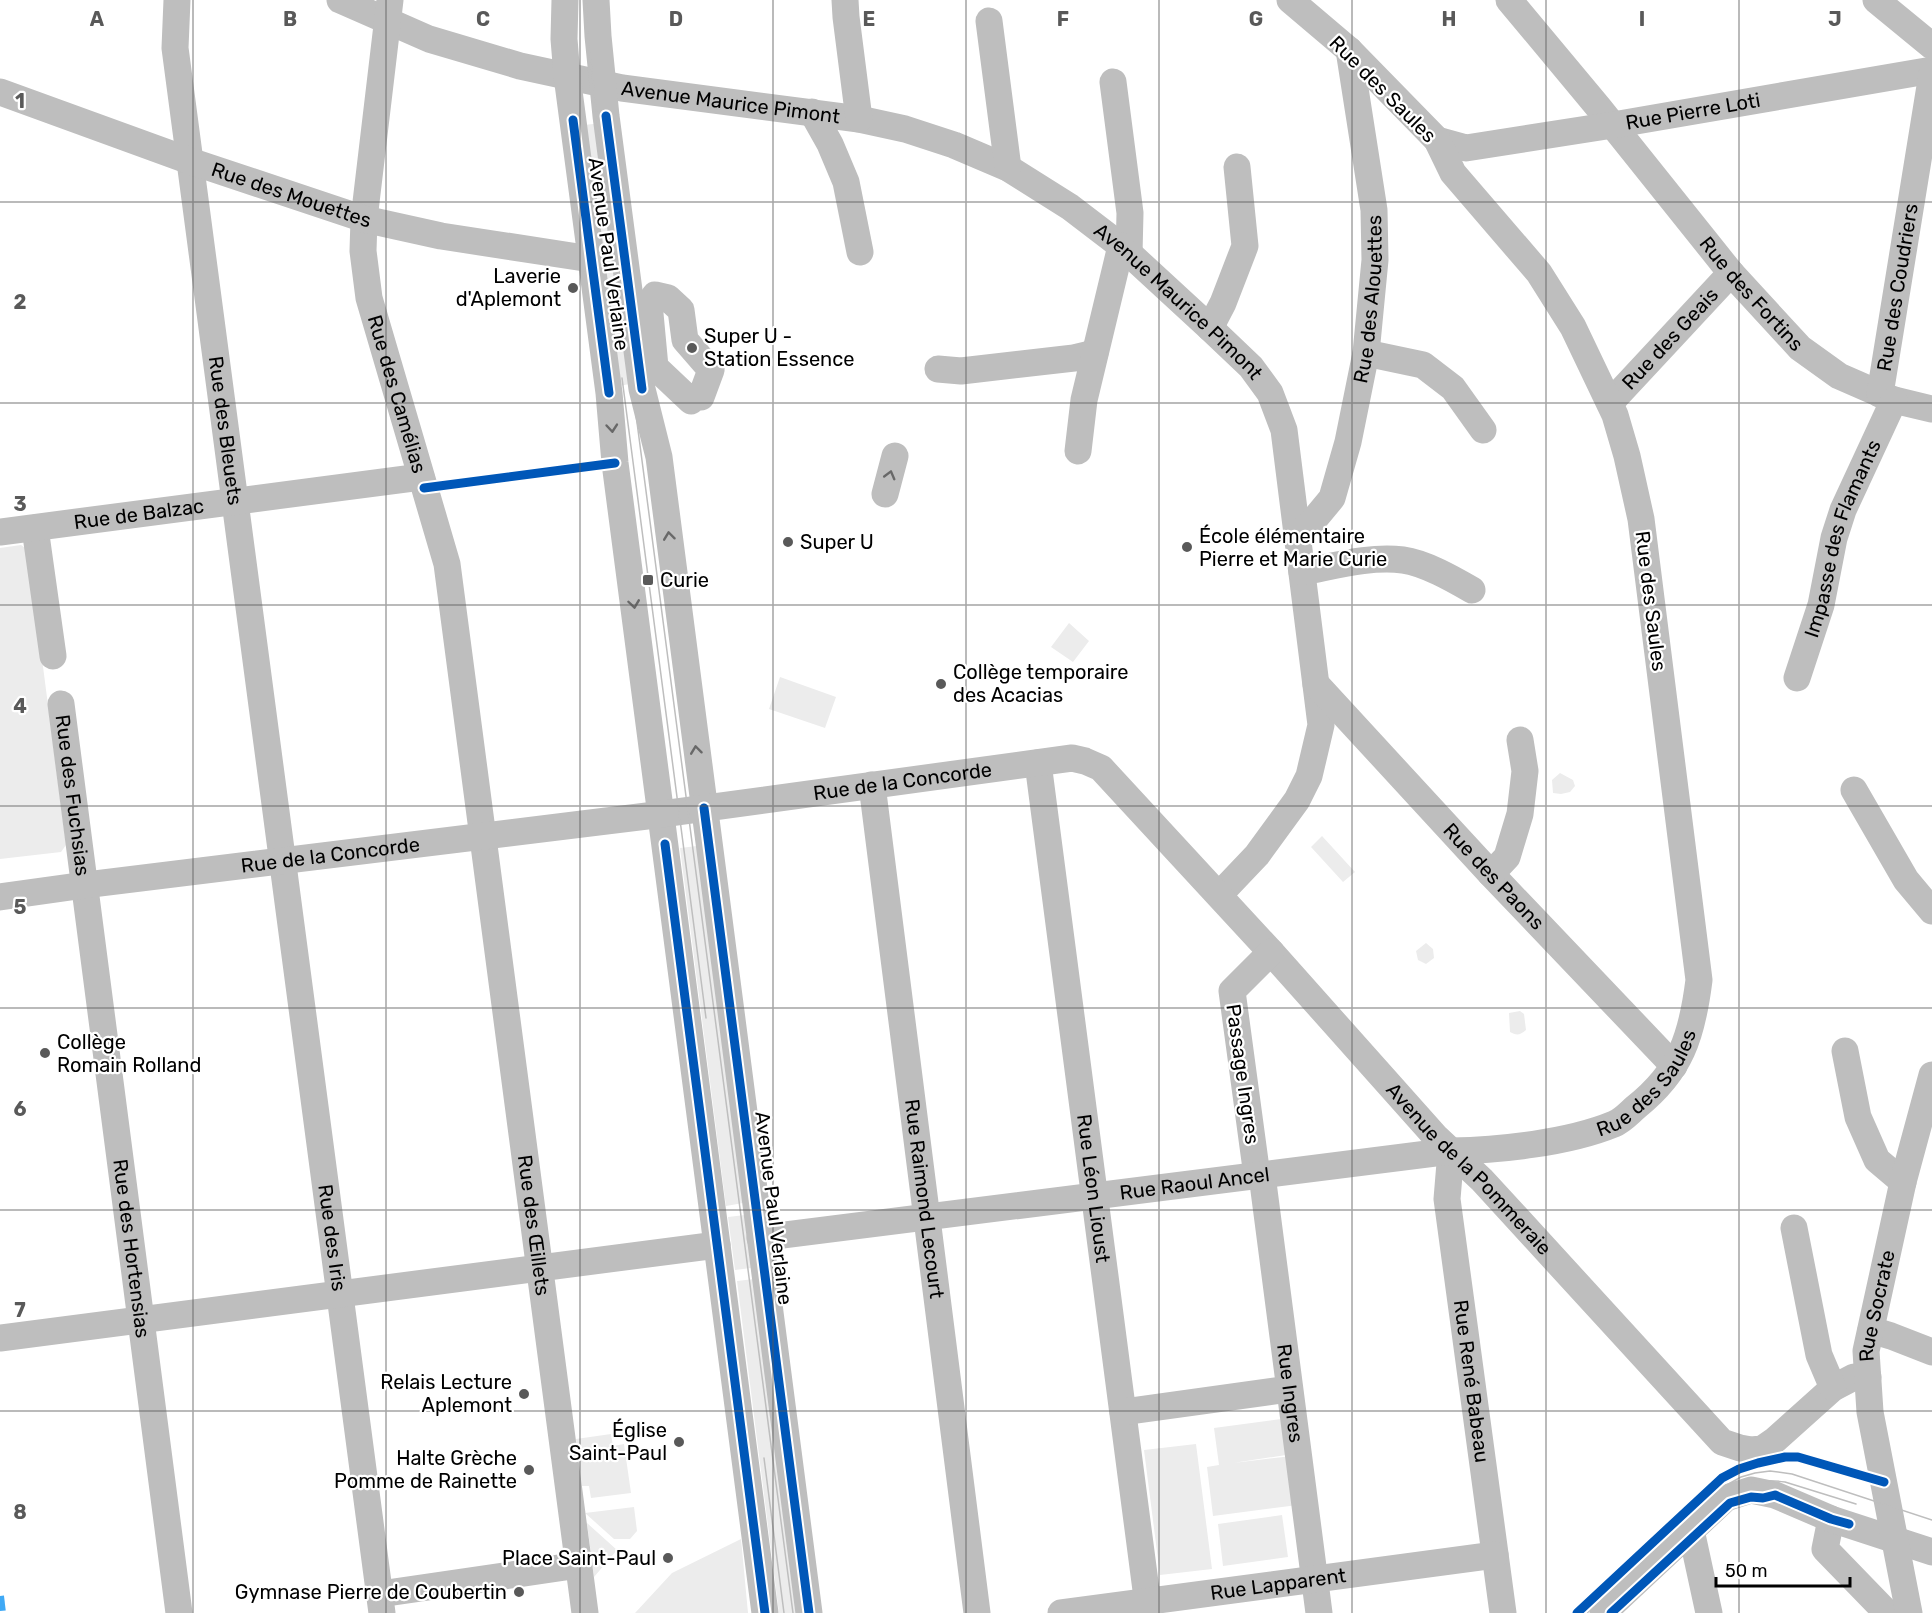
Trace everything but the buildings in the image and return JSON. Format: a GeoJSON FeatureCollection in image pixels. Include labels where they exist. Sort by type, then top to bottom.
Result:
{"type":"FeatureCollection","features":[{"type":"Feature","properties":{"kind":"street","name":"Rue des Bleuets"},"geometry":{"type":"LineString","coordinates":[[177,0],[175,48],[283,861]]}},
{"type":"Feature","properties":{"kind":"street","name":"Avenue Maurice Pimont"},"geometry":{"type":"LineString","coordinates":[[340,0],[389,11],[429,39],[479,55],[602,85],[859,119],[915,132],[954,145],[1008,168],[1070,207],[1125,250],[1251,367],[1270,393],[1284,430],[1321,725],[1309,776],[1297,800],[1257,855],[1219,895]]}},
{"type":"Feature","properties":{"kind":"street","name":"Avenue Paul Verlaine"},"geometry":{"type":"LineString","coordinates":[[564,0],[567,76],[609,393],[615,463],[765,1613]]}},
{"type":"Feature","properties":{"kind":"street","name":"Avenue Paul Verlaine"},"geometry":{"type":"LineString","coordinates":[[596,0],[602,85],[642,389],[659,457],[809,1613]]}},
{"type":"Feature","properties":{"kind":"street"},"geometry":{"type":"LineString","coordinates":[[846,0],[846,17],[859,119]]}},
{"type":"Feature","properties":{"kind":"street","name":"Rue des Saules"},"geometry":{"type":"LineString","coordinates":[[1290,0],[1349,50],[1437,140],[1453,173],[1539,273],[1573,327],[1610,403],[1628,456],[1641,519],[1699,980],[1688,1041],[1674,1066],[1650,1096],[1616,1124],[1560,1140],[1451,1151]]}},
{"type":"Feature","properties":{"kind":"street","name":"Rue Pierre Loti"},"geometry":{"type":"LineString","coordinates":[[1509,0],[1612,125],[1932,72]]}},
{"type":"Feature","properties":{"kind":"street"},"geometry":{"type":"LineString","coordinates":[[1876,0],[1932,46]]}},
{"type":"Feature","properties":{"kind":"street","name":"Rue des Camélias"},"geometry":{"type":"LineString","coordinates":[[389,11],[364,219],[363,251],[369,298],[447,564],[483,836]]}},
{"type":"Feature","properties":{"kind":"street"},"geometry":{"type":"LineString","coordinates":[[989,21],[1008,168]]}},
{"type":"Feature","properties":{"kind":"street","name":"Rue des Alouettes"},"geometry":{"type":"LineString","coordinates":[[1298,533],[1313,521],[1332,498],[1348,442],[1366,353],[1375,260],[1374,210],[1349,50]]}},
{"type":"Feature","properties":{"kind":"street","name":"Rue des Coudriers"},"geometry":{"type":"LineString","coordinates":[[1887,397],[1932,72]]}},
{"type":"Feature","properties":{"kind":"street"},"geometry":{"type":"LineString","coordinates":[[1078,451],[1084,400],[1125,250],[1130,213],[1113,82]]}},
{"type":"Feature","properties":{"kind":"street","name":"Rue des Mouettes"},"geometry":{"type":"LineString","coordinates":[[0,92],[190,161],[364,219],[441,236],[591,259]]}},
{"type":"Feature","properties":{"kind":"street"},"geometry":{"type":"LineString","coordinates":[[812,112],[830,144],[846,182],[860,252]]}},
{"type":"Feature","properties":{"kind":"street"},"geometry":{"type":"LineString","coordinates":[[1437,140],[1466,148],[1612,125]]}},
{"type":"Feature","properties":{"kind":"street","name":"Rue des Fortins"},"geometry":{"type":"LineString","coordinates":[[1612,125],[1731,273],[1800,348],[1839,376],[1887,397],[1932,409]]}},
{"type":"Feature","properties":{"kind":"street"},"geometry":{"type":"LineString","coordinates":[[1210,327],[1223,303],[1245,246],[1237,167]]}},
{"type":"Feature","properties":{"kind":"street","name":"Rue des Geais"},"geometry":{"type":"LineString","coordinates":[[1610,403],[1731,273]]}},
{"type":"Feature","properties":{"kind":"street"},"geometry":{"type":"LineString","coordinates":[[938,369],[961,370],[1074,358],[1095,353]]}},
{"type":"Feature","properties":{"kind":"street"},"geometry":{"type":"LineString","coordinates":[[1366,353],[1423,365],[1453,388],[1483,430]]}},
{"type":"Feature","properties":{"kind":"street","name":"Impasse des Flamants"},"geometry":{"type":"LineString","coordinates":[[1797,678],[1821,605],[1834,538],[1887,397]]}},
{"type":"Feature","properties":{"kind":"street"},"geometry":{"type":"LineString","coordinates":[[885,494],[895,456]]}},
{"type":"Feature","properties":{"kind":"street","name":"Rue de Balzac"},"geometry":{"type":"LineString","coordinates":[[0,532],[421,477]]}},
{"type":"Feature","properties":{"kind":"street"},"geometry":{"type":"LineString","coordinates":[[35,528],[53,656]]}},
{"type":"Feature","properties":{"kind":"street"},"geometry":{"type":"LineString","coordinates":[[1302,572],[1369,559],[1405,560],[1445,575],[1472,590]]}},
{"type":"Feature","properties":{"kind":"street","name":"Rue des Paons"},"geometry":{"type":"LineString","coordinates":[[1316,684],[1491,874],[1674,1066]]}},
{"type":"Feature","properties":{"kind":"street","name":"Rue des Fuchsias"},"geometry":{"type":"LineString","coordinates":[[61,704],[85,885]]}},
{"type":"Feature","properties":{"kind":"street"},"geometry":{"type":"LineString","coordinates":[[1491,874],[1507,858],[1520,813],[1525,771],[1520,740]]}},
{"type":"Feature","properties":{"kind":"street","name":"Rue de la Concorde"},"geometry":{"type":"LineString","coordinates":[[704,808],[1071,758],[1101,768]]}},
{"type":"Feature","properties":{"kind":"street","name":"Rue Léon Lioust"},"geometry":{"type":"LineString","coordinates":[[1038,763],[1148,1608]]}},
{"type":"Feature","properties":{"kind":"street","name":"Avenue de la Pommeraie"},"geometry":{"type":"LineString","coordinates":[[1101,768],[1271,952],[1435,1136],[1482,1180],[1722,1442],[1751,1450],[1762,1449],[1833,1388],[1854,1377],[1868,1377]]}},
{"type":"Feature","properties":{"kind":"street","name":"Rue Raimond Lecourt"},"geometry":{"type":"LineString","coordinates":[[872,785],[977,1613]]}},
{"type":"Feature","properties":{"kind":"street"},"geometry":{"type":"LineString","coordinates":[[1854,790],[1906,880],[1932,911]]}},
{"type":"Feature","properties":{"kind":"street"},"geometry":{"type":"LineString","coordinates":[[661,814],[704,808]]}},
{"type":"Feature","properties":{"kind":"street","name":"Rue de la Concorde"},"geometry":{"type":"LineString","coordinates":[[0,897],[661,814]]}},
{"type":"Feature","properties":{"kind":"street","name":"Rue des Œillets"},"geometry":{"type":"LineString","coordinates":[[483,836],[585,1613]]}},
{"type":"Feature","properties":{"kind":"street","name":"Rue des Iris"},"geometry":{"type":"LineString","coordinates":[[283,861],[381,1604]]}},
{"type":"Feature","properties":{"kind":"street","name":"Rue des Hortensias"},"geometry":{"type":"LineString","coordinates":[[85,885],[179,1613]]}},
{"type":"Feature","properties":{"kind":"street","name":"Passage Ingres"},"geometry":{"type":"LineString","coordinates":[[1259,1175],[1232,991],[1271,952]]}},
{"type":"Feature","properties":{"kind":"street"},"geometry":{"type":"LineString","coordinates":[[1845,1051],[1858,1117],[1877,1160],[1903,1182]]}},
{"type":"Feature","properties":{"kind":"street","name":"Rue Socrate"},"geometry":{"type":"LineString","coordinates":[[1909,1613],[1870,1412],[1866,1351],[1903,1182],[1930,1091]]}},
{"type":"Feature","properties":{"kind":"street","name":"Rue Raoul Ancel"},"geometry":{"type":"LineString","coordinates":[[760,1238],[1451,1151]]}},
{"type":"Feature","properties":{"kind":"street","name":"Rue René Babeau"},"geometry":{"type":"LineString","coordinates":[[1451,1151],[1447,1199],[1503,1613]]}},
{"type":"Feature","properties":{"kind":"street","name":"Rue Ingres"},"geometry":{"type":"LineString","coordinates":[[1259,1175],[1319,1613]]}},
{"type":"Feature","properties":{"kind":"street"},"geometry":{"type":"LineString","coordinates":[[1794,1228],[1819,1355],[1833,1388]]}},
{"type":"Feature","properties":{"kind":"street"},"geometry":{"type":"LineString","coordinates":[[0,1338],[717,1245]]}},
{"type":"Feature","properties":{"kind":"street"},"geometry":{"type":"LineString","coordinates":[[1871,1330],[1932,1352]]}},
{"type":"Feature","properties":{"kind":"street"},"geometry":{"type":"LineString","coordinates":[[1123,1412],[1289,1389]]}},
{"type":"Feature","properties":{"kind":"street"},"geometry":{"type":"LineString","coordinates":[[1603,1613],[1726,1498],[1751,1490],[1775,1495],[1831,1519],[1932,1552]]}},
{"type":"Feature","properties":{"kind":"street"},"geometry":{"type":"LineString","coordinates":[[1831,1519],[1825,1549],[1887,1613]]}},
{"type":"Feature","properties":{"kind":"street"},"geometry":{"type":"LineString","coordinates":[[1691,1530],[1709,1613]]}},
{"type":"Feature","properties":{"kind":"street","name":"Rue Lapparent"},"geometry":{"type":"LineString","coordinates":[[1061,1613],[1148,1608],[1314,1579],[1495,1555]]}},
{"type":"Feature","properties":{"kind":"street"},"geometry":{"type":"LineString","coordinates":[[381,1604],[579,1565]]}},
{"type":"Feature","properties":{"kind":"shaded area"},"geometry":{"type":"Polygon","coordinates":[[[602,123],[635,383],[619,386],[584,125],[602,123]]]}},
{"type":"Feature","properties":{"kind":"shaded area"},"geometry":{"type":"Polygon","coordinates":[[[21,545],[28,550],[66,845],[61,852],[0,859],[0,548],[21,545]]]}},
{"type":"Feature","properties":{"kind":"shaded area"},"geometry":{"type":"Polygon","coordinates":[[[1069,623],[1089,641],[1073,662],[1051,647],[1069,623]]]}},
{"type":"Feature","properties":{"kind":"shaded area"},"geometry":{"type":"Polygon","coordinates":[[[780,677],[836,697],[825,728],[769,709],[780,677]]]}},
{"type":"Feature","properties":{"kind":"shaded area"},"geometry":{"type":"Polygon","coordinates":[[[1560,773],[1573,780],[1575,786],[1570,792],[1553,793],[1552,780],[1560,773]]]}},
{"type":"Feature","properties":{"kind":"shaded area"},"geometry":{"type":"Polygon","coordinates":[[[1322,836],[1355,872],[1343,882],[1311,847],[1322,836]]]}},
{"type":"Feature","properties":{"kind":"shaded area"},"geometry":{"type":"Polygon","coordinates":[[[697,846],[743,1203],[726,1206],[680,848],[697,846]]]}},
{"type":"Feature","properties":{"kind":"shaded area"},"geometry":{"type":"Polygon","coordinates":[[[1426,943],[1433,949],[1434,958],[1426,964],[1418,960],[1416,951],[1426,943]]]}},
{"type":"Feature","properties":{"kind":"shaded area"},"geometry":{"type":"Polygon","coordinates":[[[1520,1011],[1524,1014],[1526,1030],[1515,1034],[1510,1032],[1509,1013],[1520,1011]]]}},
{"type":"Feature","properties":{"kind":"shaded area"},"geometry":{"type":"Polygon","coordinates":[[[745,1215],[751,1268],[735,1270],[728,1217],[745,1215]]]}},
{"type":"Feature","properties":{"kind":"shaded area"},"geometry":{"type":"Polygon","coordinates":[[[754,1279],[796,1613],[779,1613],[737,1281],[754,1279]]]}},
{"type":"Feature","properties":{"kind":"shaded area"},"geometry":{"type":"Polygon","coordinates":[[[1281,1419],[1286,1455],[1233,1463],[1292,1456],[1298,1505],[1213,1516],[1207,1467],[1219,1465],[1214,1428],[1281,1419]]]}},
{"type":"Feature","properties":{"kind":"shaded area"},"geometry":{"type":"Polygon","coordinates":[[[611,1434],[613,1446],[624,1444],[631,1493],[591,1498],[589,1486],[582,1486],[576,1439],[611,1434]]]}},
{"type":"Feature","properties":{"kind":"shaded area"},"geometry":{"type":"Polygon","coordinates":[[[1196,1444],[1212,1569],[1160,1575],[1144,1450],[1196,1444]]]}},
{"type":"Feature","properties":{"kind":"shaded area"},"geometry":{"type":"Polygon","coordinates":[[[634,1507],[637,1531],[630,1539],[614,1539],[585,1513],[634,1507]]]}},
{"type":"Feature","properties":{"kind":"shaded area"},"geometry":{"type":"Polygon","coordinates":[[[1282,1515],[1288,1557],[1223,1566],[1218,1524],[1282,1515]]]}},
{"type":"Feature","properties":{"kind":"shaded area"},"geometry":{"type":"Polygon","coordinates":[[[587,1523],[617,1550],[594,1577],[587,1523]]]}},
{"type":"Feature","properties":{"kind":"shaded area"},"geometry":{"type":"Polygon","coordinates":[[[741,1539],[748,1613],[635,1613],[672,1573],[741,1539]]]}},
{"type":"Feature","properties":{"kind":"tram line"},"geometry":{"type":"LineString","coordinates":[[586,0],[597,117],[793,1613]]}},
{"type":"Feature","properties":{"kind":"tram line"},"geometry":{"type":"LineString","coordinates":[[622,378],[706,1018]]}},
{"type":"Feature","properties":{"kind":"tram line"},"geometry":{"type":"LineString","coordinates":[[764,1458],[784,1613]]}},
{"type":"Feature","properties":{"kind":"tram line"},"geometry":{"type":"LineString","coordinates":[[1587,1613],[1725,1486],[1741,1477],[1755,1473],[1770,1471],[1792,1474],[1932,1520]]}},
{"type":"Feature","properties":{"kind":"tram line"},"geometry":{"type":"LineString","coordinates":[[1746,1484],[1766,1481],[1785,1482],[1856,1504]]}},
{"type":"Feature","properties":{"kind":"marked path"},"geometry":{"type":"LineString","coordinates":[[0,1596],[2,1613]]}},
{"type":"Feature","properties":{"kind":"cycle path"},"geometry":{"type":"LineString","coordinates":[[606,116],[642,389]]}},
{"type":"Feature","properties":{"kind":"cycle path"},"geometry":{"type":"LineString","coordinates":[[573,120],[609,393]]}},
{"type":"Feature","properties":{"kind":"cycle path"},"geometry":{"type":"LineString","coordinates":[[424,488],[615,463]]}},
{"type":"Feature","properties":{"kind":"cycle path"},"geometry":{"type":"LineString","coordinates":[[704,808],[809,1613]]}},
{"type":"Feature","properties":{"kind":"cycle path"},"geometry":{"type":"LineString","coordinates":[[665,844],[765,1613]]}},
{"type":"Feature","properties":{"kind":"cycle path"},"geometry":{"type":"LineString","coordinates":[[1577,1613],[1722,1478],[1739,1469],[1785,1457],[1798,1457],[1884,1482]]}},
{"type":"Feature","properties":{"kind":"cycle path"},"geometry":{"type":"LineString","coordinates":[[1611,1613],[1730,1503],[1751,1497],[1763,1498],[1775,1495],[1831,1519],[1849,1524]]}},
{"type":"Feature","properties":{"kind":"place","name":"Laverie d'Aplemont"},"geometry":{"type":"Point","coordinates":[573,288]}},
{"type":"Feature","properties":{"kind":"place","name":"Super U - Station Essence"},"geometry":{"type":"Point","coordinates":[692,348]}},
{"type":"Feature","properties":{"kind":"place","name":"Super U"},"geometry":{"type":"Point","coordinates":[788,542]}},
{"type":"Feature","properties":{"kind":"place","name":"École élémentaire Pierre et Marie Curie"},"geometry":{"type":"Point","coordinates":[1187,547]}},
{"type":"Feature","properties":{"kind":"place","name":"Curie"},"geometry":{"type":"Point","coordinates":[648,580]}},
{"type":"Feature","properties":{"kind":"place","name":"Collège temporaire des Acacias"},"geometry":{"type":"Point","coordinates":[941,684]}},
{"type":"Feature","properties":{"kind":"place","name":"Collège Romain Rolland"},"geometry":{"type":"Point","coordinates":[45,1053]}},
{"type":"Feature","properties":{"kind":"place","name":"Relais Lecture Aplemont"},"geometry":{"type":"Point","coordinates":[524,1394]}},
{"type":"Feature","properties":{"kind":"place","name":"Église Saint-Paul"},"geometry":{"type":"Point","coordinates":[679,1442]}},
{"type":"Feature","properties":{"kind":"place","name":"Halte Grèche Pomme de Rainette"},"geometry":{"type":"Point","coordinates":[529,1470]}},
{"type":"Feature","properties":{"kind":"place","name":"Place Saint-Paul"},"geometry":{"type":"Point","coordinates":[668,1558]}},
{"type":"Feature","properties":{"kind":"place","name":"Gymnase Pierre de Coubertin"},"geometry":{"type":"Point","coordinates":[519,1592]}}]}
